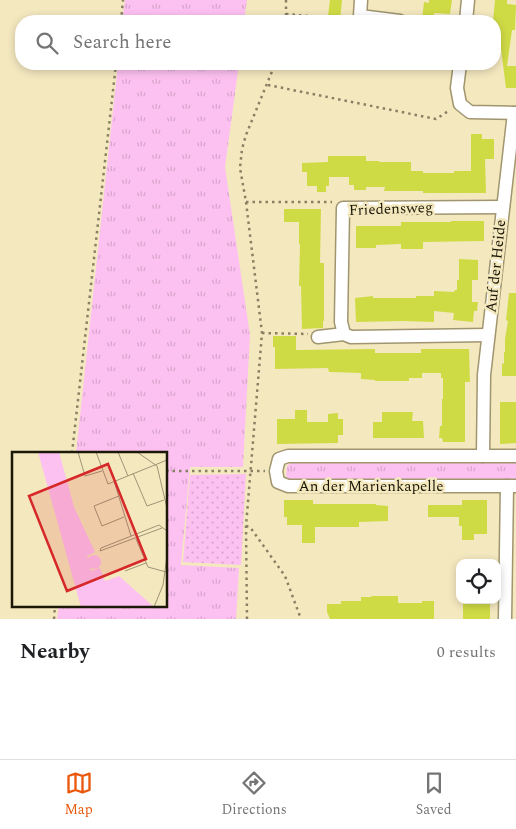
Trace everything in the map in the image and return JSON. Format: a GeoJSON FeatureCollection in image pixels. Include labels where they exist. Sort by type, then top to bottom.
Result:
{"type":"FeatureCollection","features":[{"type":"Feature","properties":{"kind":"street"},"geometry":{"type":"LineString","coordinates":[[360,15],[361,0]]}},
{"type":"Feature","properties":{"kind":"street"},"geometry":{"type":"LineString","coordinates":[[467,15],[468,0]]}},
{"type":"Feature","properties":{"kind":"street"},"geometry":{"type":"LineString","coordinates":[[459,70],[457,88],[460,104]]}},
{"type":"Feature","properties":{"kind":"street","name":"Auf der Heide"},"geometry":{"type":"LineString","coordinates":[[460,104],[470,112],[515,113],[484,375],[483,456]]}},
{"type":"Feature","properties":{"kind":"street","name":"Friedensweg"},"geometry":{"type":"LineString","coordinates":[[344,334],[341,322],[343,208],[503,207]]}},
{"type":"Feature","properties":{"kind":"street"},"geometry":{"type":"LineString","coordinates":[[318,337],[344,334],[351,337],[488,335]]}},
{"type":"Feature","properties":{"kind":"street","name":"An der Marienkapelle"},"geometry":{"type":"LineString","coordinates":[[511,486],[288,486],[278,482],[276,471],[279,459],[288,456],[516,456]]}},
{"type":"Feature","properties":{"kind":"street"},"geometry":{"type":"LineString","coordinates":[[505,619],[511,486]]}},
{"type":"Feature","properties":{"kind":"path"},"geometry":{"type":"LineString","coordinates":[[122,15],[123,0]]}},
{"type":"Feature","properties":{"kind":"path"},"geometry":{"type":"LineString","coordinates":[[286,0],[286,14],[296,15]]}},
{"type":"Feature","properties":{"kind":"path"},"geometry":{"type":"LineString","coordinates":[[72,452],[115,70]]}},
{"type":"Feature","properties":{"kind":"path"},"geometry":{"type":"LineString","coordinates":[[247,619],[246,526],[262,333],[240,168],[246,135],[273,70]]}},
{"type":"Feature","properties":{"kind":"path"},"geometry":{"type":"LineString","coordinates":[[268,84],[436,118],[460,104]]}},
{"type":"Feature","properties":{"kind":"path"},"geometry":{"type":"LineString","coordinates":[[246,202],[336,202],[343,208]]}},
{"type":"Feature","properties":{"kind":"path"},"geometry":{"type":"LineString","coordinates":[[262,333],[313,334],[318,337]]}},
{"type":"Feature","properties":{"kind":"path"},"geometry":{"type":"LineString","coordinates":[[168,471],[250,472]]}},
{"type":"Feature","properties":{"kind":"path"},"geometry":{"type":"LineString","coordinates":[[246,526],[250,527],[285,576],[301,619]]}},
{"type":"Feature","properties":{"kind":"path"},"geometry":{"type":"LineString","coordinates":[[54,619],[55,606]]}},
{"type":"Feature","properties":{"kind":"green space"},"geometry":{"type":"Polygon","coordinates":[[[125,0],[247,0],[245,15],[123,15],[125,0]]]}},
{"type":"Feature","properties":{"kind":"green space"},"geometry":{"type":"Polygon","coordinates":[[[117,70],[238,70],[225,167],[250,335],[243,467],[190,467],[181,565],[239,568],[236,619],[57,619],[59,606],[168,606],[168,452],[76,452],[117,70]]]}},
{"type":"Feature","properties":{"kind":"green space"},"geometry":{"type":"Polygon","coordinates":[[[292,462],[516,462],[516,480],[291,481],[286,476],[287,466],[292,462]]]}},
{"type":"Feature","properties":{"kind":"green space"},"geometry":{"type":"Polygon","coordinates":[[[246,474],[241,565],[183,562],[190,475],[246,474]]]}},
{"type":"Feature","properties":{"kind":"building"},"geometry":{"type":"Polygon","coordinates":[[[330,0],[342,0],[341,15],[328,15],[330,0]]]}},
{"type":"Feature","properties":{"kind":"building"},"geometry":{"type":"Polygon","coordinates":[[[429,0],[452,0],[450,14],[434,13],[434,15],[422,15],[424,2],[429,3],[429,0]]]}},
{"type":"Feature","properties":{"kind":"building"},"geometry":{"type":"Polygon","coordinates":[[[495,0],[507,0],[507,4],[516,5],[515,30],[512,30],[507,66],[516,66],[516,88],[506,88],[501,49],[501,15],[494,15],[495,0]]]}},
{"type":"Feature","properties":{"kind":"building"},"geometry":{"type":"Polygon","coordinates":[[[471,134],[482,134],[482,139],[494,139],[494,159],[485,159],[486,193],[384,191],[385,187],[366,187],[366,190],[354,190],[354,185],[349,185],[349,177],[329,177],[329,186],[326,186],[326,192],[317,192],[317,186],[307,186],[307,172],[302,172],[302,163],[328,162],[328,156],[366,156],[366,161],[411,162],[411,171],[423,171],[423,173],[471,171],[471,134]]]}},
{"type":"Feature","properties":{"kind":"building"},"geometry":{"type":"Polygon","coordinates":[[[284,209],[321,209],[320,263],[324,263],[323,328],[302,329],[301,286],[299,286],[299,222],[284,222],[284,209]]]}},
{"type":"Feature","properties":{"kind":"building"},"geometry":{"type":"Polygon","coordinates":[[[484,221],[484,241],[423,242],[423,249],[401,249],[401,244],[376,245],[376,248],[356,248],[356,226],[401,226],[401,222],[484,221]]]}},
{"type":"Feature","properties":{"kind":"building"},"geometry":{"type":"Polygon","coordinates":[[[459,259],[478,260],[478,280],[472,280],[472,302],[478,302],[477,311],[474,311],[473,322],[453,320],[454,313],[434,311],[434,322],[356,322],[355,298],[373,296],[373,298],[416,298],[416,296],[434,296],[434,291],[454,292],[457,290],[457,280],[459,280],[459,259]]]}},
{"type":"Feature","properties":{"kind":"building"},"geometry":{"type":"Polygon","coordinates":[[[509,293],[516,293],[516,376],[502,376],[508,321],[506,320],[509,293]]]}},
{"type":"Feature","properties":{"kind":"building"},"geometry":{"type":"Polygon","coordinates":[[[273,336],[296,336],[296,350],[375,349],[375,353],[421,353],[421,349],[469,349],[470,382],[465,382],[465,442],[443,442],[442,438],[439,438],[440,426],[442,426],[443,399],[443,378],[441,378],[441,373],[422,373],[422,378],[409,378],[409,381],[375,381],[361,379],[361,373],[329,372],[328,368],[275,369],[273,336]]]}},
{"type":"Feature","properties":{"kind":"building"},"geometry":{"type":"Polygon","coordinates":[[[500,402],[516,402],[516,443],[500,444],[500,402]]]}},
{"type":"Feature","properties":{"kind":"building"},"geometry":{"type":"Polygon","coordinates":[[[295,410],[307,410],[307,422],[328,422],[328,414],[338,413],[338,419],[343,419],[343,435],[338,435],[338,443],[277,444],[277,419],[295,419],[295,410]]]}},
{"type":"Feature","properties":{"kind":"building"},"geometry":{"type":"Polygon","coordinates":[[[382,412],[413,412],[412,421],[423,421],[424,438],[373,438],[373,422],[382,422],[382,412]]]}},
{"type":"Feature","properties":{"kind":"building"},"geometry":{"type":"Polygon","coordinates":[[[284,500],[313,500],[313,504],[376,504],[388,506],[388,521],[359,522],[359,527],[315,527],[315,543],[302,543],[302,525],[287,525],[287,517],[284,517],[284,500]]]}},
{"type":"Feature","properties":{"kind":"building"},"geometry":{"type":"Polygon","coordinates":[[[462,500],[487,500],[487,534],[474,534],[474,540],[462,540],[462,526],[459,526],[459,517],[428,517],[428,505],[462,505],[462,500]]]}},
{"type":"Feature","properties":{"kind":"building"},"geometry":{"type":"Polygon","coordinates":[[[398,596],[398,603],[434,601],[434,619],[330,619],[327,612],[327,604],[341,604],[341,601],[361,601],[361,597],[398,596]]]}},
{"type":"Feature","properties":{"kind":"building"},"geometry":{"type":"Polygon","coordinates":[[[463,604],[490,604],[490,619],[463,619],[463,604]]]}}]}
